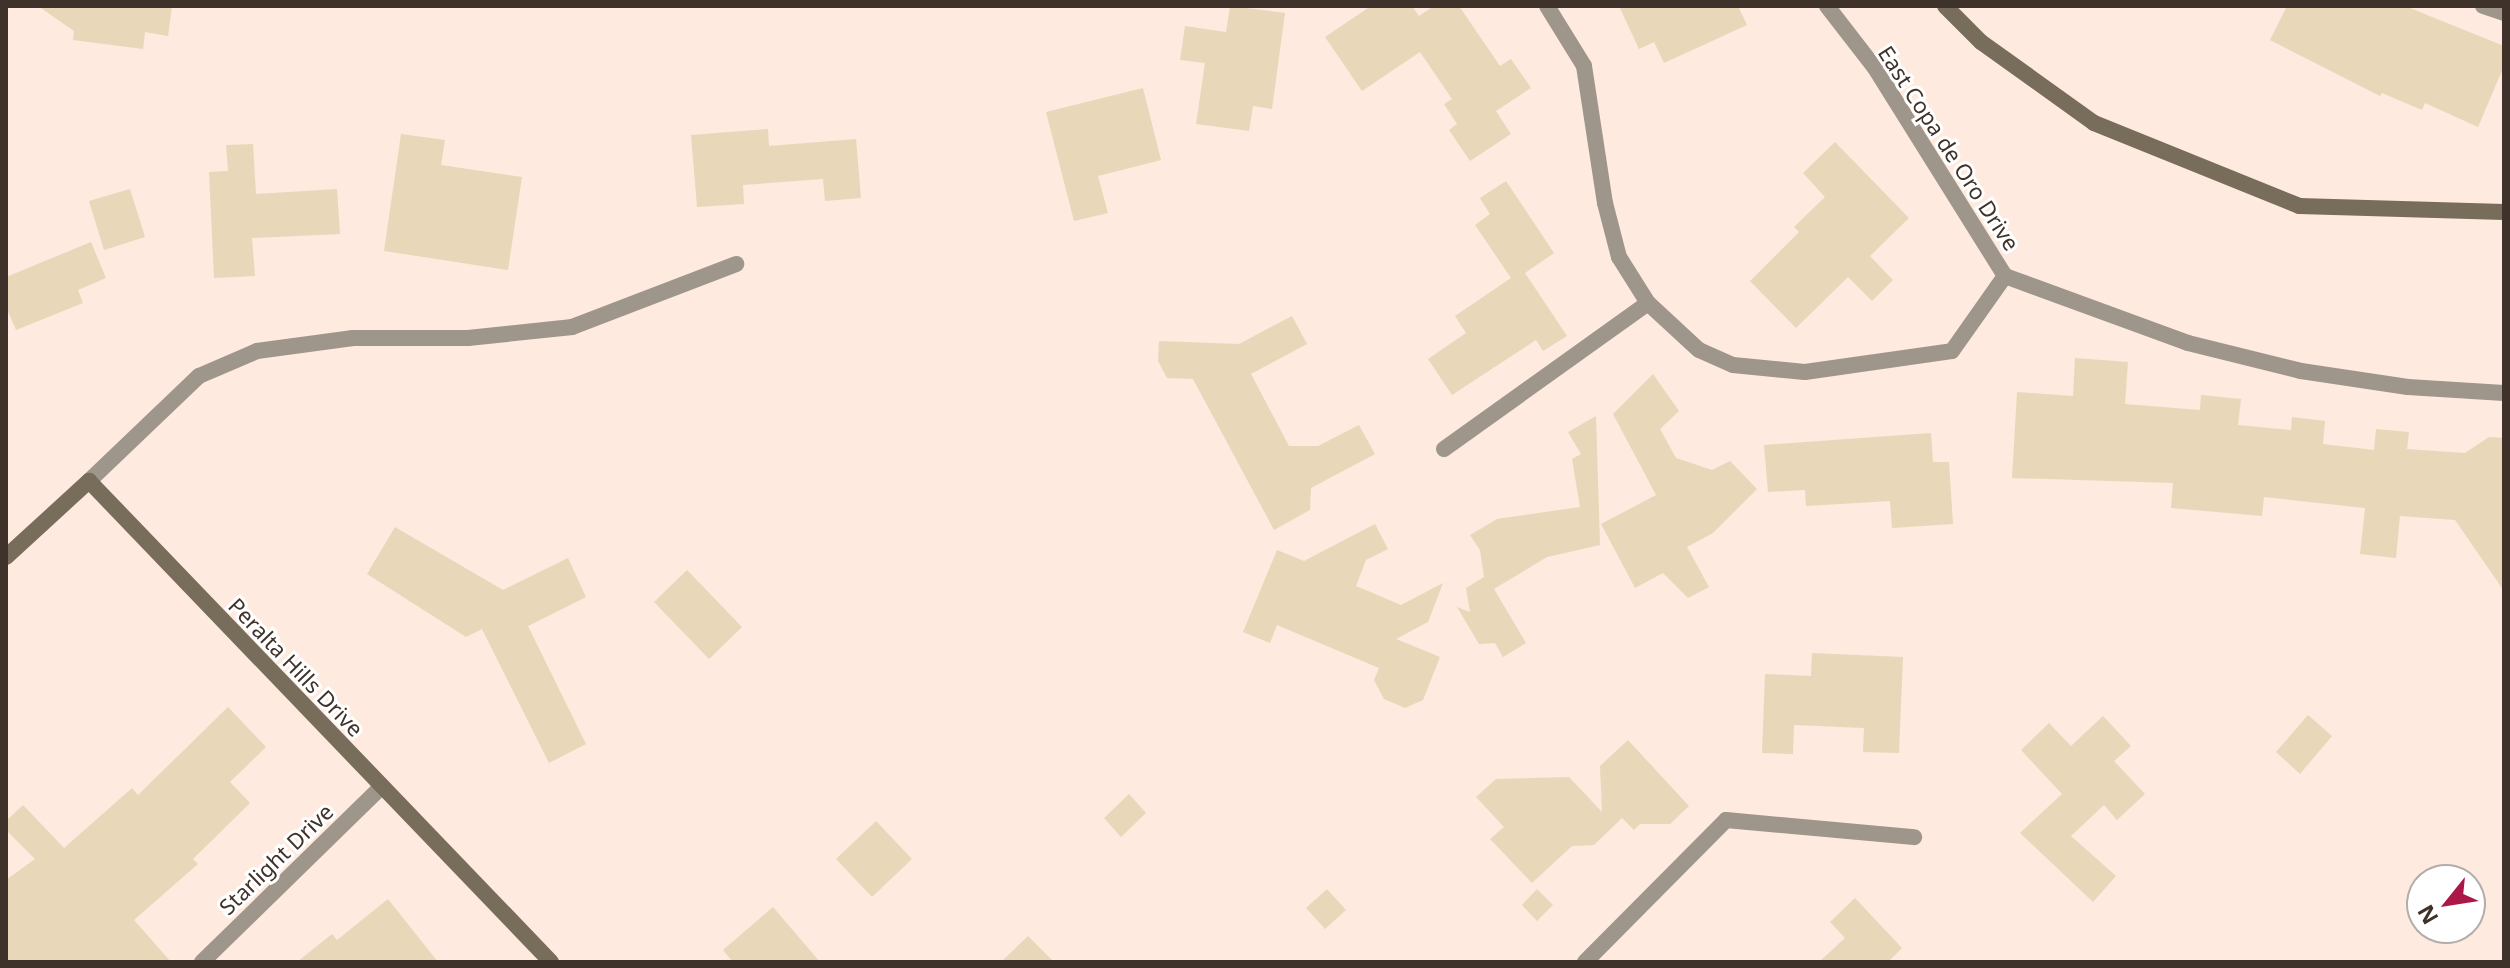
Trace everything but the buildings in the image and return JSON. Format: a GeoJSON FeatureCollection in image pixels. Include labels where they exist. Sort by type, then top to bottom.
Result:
{"type":"FeatureCollection","features":[{"type":"Feature","properties":{"kind":"street","name":"East Copa de Oro Drive"},"geometry":{"type":"LineString","coordinates":[[1547,6],[1567,30],[1584,66],[1619,257],[1648,303],[1672,330],[1710,355],[1766,371],[1805,372],[1952,351],[2005,276]]}},
{"type":"Feature","properties":{"kind":"street","name":"East Copa de Oro Drive"},"geometry":{"type":"LineString","coordinates":[[1827,6],[1875,68],[2005,276],[2188,343],[2301,371],[2408,387],[2504,393]]}},
{"type":"Feature","properties":{"kind":"street"},"geometry":{"type":"LineString","coordinates":[[1945,6],[1981,42],[2094,123],[2299,206],[2504,212]]}},
{"type":"Feature","properties":{"kind":"street"},"geometry":{"type":"LineString","coordinates":[[2483,6],[2504,13]]}},
{"type":"Feature","properties":{"kind":"street"},"geometry":{"type":"LineString","coordinates":[[6,557],[199,376],[257,351],[353,338],[468,338],[572,327],[736,264]]}},
{"type":"Feature","properties":{"kind":"street"},"geometry":{"type":"LineString","coordinates":[[1444,449],[1648,303]]}},
{"type":"Feature","properties":{"kind":"street","name":"Peralta Hills Drive"},"geometry":{"type":"LineString","coordinates":[[89,481],[380,788],[551,962]]}},
{"type":"Feature","properties":{"kind":"street","name":"Starlight Drive"},"geometry":{"type":"LineString","coordinates":[[202,962],[380,788]]}},
{"type":"Feature","properties":{"kind":"street"},"geometry":{"type":"LineString","coordinates":[[1585,962],[1726,820],[1914,837]]}}]}
